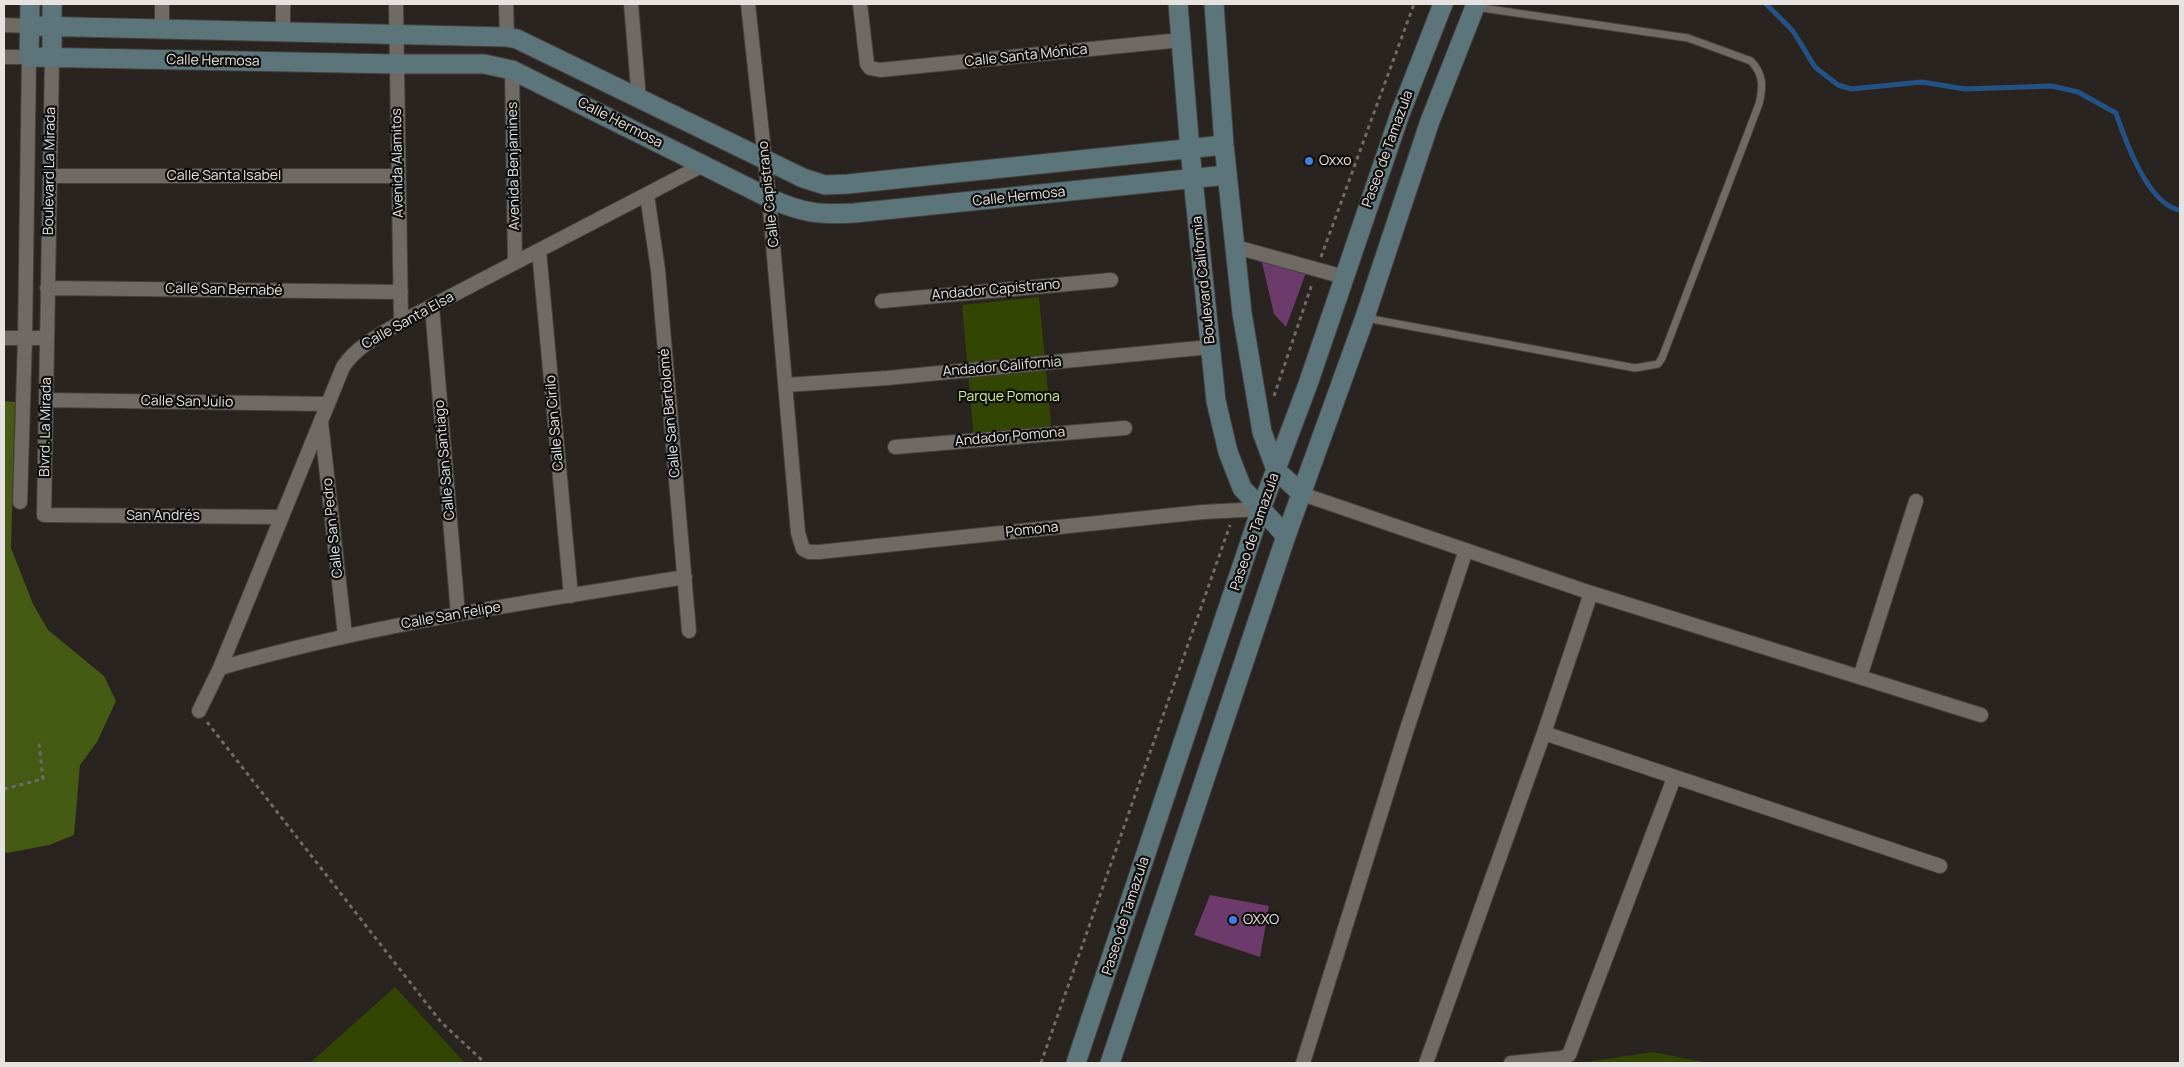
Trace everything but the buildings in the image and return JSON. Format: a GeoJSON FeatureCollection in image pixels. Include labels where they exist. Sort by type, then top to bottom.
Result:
{"type":"FeatureCollection","features":[{"type":"Feature","properties":{"kind":"street","name":"Boulevard La Mirada"},"geometry":{"type":"LineString","coordinates":[[25,338],[30,4]]}},
{"type":"Feature","properties":{"kind":"street","name":"Boulevard La Mirada"},"geometry":{"type":"LineString","coordinates":[[47,338],[52,4]]}},
{"type":"Feature","properties":{"kind":"street"},"geometry":{"type":"LineString","coordinates":[[162,4],[162,30]]}},
{"type":"Feature","properties":{"kind":"street"},"geometry":{"type":"LineString","coordinates":[[283,4],[283,32]]}},
{"type":"Feature","properties":{"kind":"street","name":"Avenida Alamitos"},"geometry":{"type":"LineString","coordinates":[[396,4],[401,322]]}},
{"type":"Feature","properties":{"kind":"street"},"geometry":{"type":"LineString","coordinates":[[506,4],[507,37]]}},
{"type":"Feature","properties":{"kind":"street"},"geometry":{"type":"LineString","coordinates":[[631,4],[639,99]]}},
{"type":"Feature","properties":{"kind":"street","name":"Calle Capistrano"},"geometry":{"type":"LineString","coordinates":[[748,4],[770,198],[798,533],[803,549]]}},
{"type":"Feature","properties":{"kind":"street","name":"Calle Santa Mónica"},"geometry":{"type":"LineString","coordinates":[[860,4],[866,60],[870,68],[880,70],[1181,40]]}},
{"type":"Feature","properties":{"kind":"street","name":"Boulevard California"},"geometry":{"type":"LineString","coordinates":[[1178,4],[1190,150],[1216,401],[1228,452],[1242,488],[1286,536]]}},
{"type":"Feature","properties":{"kind":"street"},"geometry":{"type":"LineString","coordinates":[[1214,4],[1224,146],[1242,313],[1262,432],[1276,470],[1302,494],[1591,593],[1981,715]]}},
{"type":"Feature","properties":{"kind":"street","name":"Paseo de Tamazula"},"geometry":{"type":"LineString","coordinates":[[1076,1063],[1261,509],[1400,114],[1442,4]]}},
{"type":"Feature","properties":{"kind":"street"},"geometry":{"type":"LineString","coordinates":[[1110,1063],[1286,536],[1365,317],[1430,121],[1475,6]]}},
{"type":"Feature","properties":{"kind":"street","name":"Calle Hermosa"},"geometry":{"type":"LineString","coordinates":[[4,25],[507,37],[517,40],[803,178],[825,185],[1224,146]]}},
{"type":"Feature","properties":{"kind":"street","name":"Calle Hermosa"},"geometry":{"type":"LineString","coordinates":[[4,57],[484,64],[512,70],[793,209],[821,215],[1194,180],[1227,175]]}},
{"type":"Feature","properties":{"kind":"street","name":"Avenida Benjamines"},"geometry":{"type":"LineString","coordinates":[[512,70],[516,263]]}},
{"type":"Feature","properties":{"kind":"street","name":"Calle Santa Elsa"},"geometry":{"type":"LineString","coordinates":[[199,711],[220,668],[328,404],[350,357],[358,348],[401,322],[703,165]]}},
{"type":"Feature","properties":{"kind":"street","name":"Calle Santa Isabel"},"geometry":{"type":"LineString","coordinates":[[50,176],[398,176]]}},
{"type":"Feature","properties":{"kind":"street","name":"Calle San Bartolomé"},"geometry":{"type":"LineString","coordinates":[[647,195],[658,270],[689,631]]}},
{"type":"Feature","properties":{"kind":"street"},"geometry":{"type":"LineString","coordinates":[[1236,247],[1344,277]]}},
{"type":"Feature","properties":{"kind":"street","name":"Calle San Cirilo"},"geometry":{"type":"LineString","coordinates":[[539,250],[572,596]]}},
{"type":"Feature","properties":{"kind":"street","name":"Andador Capistrano"},"geometry":{"type":"LineString","coordinates":[[882,301],[1111,280]]}},
{"type":"Feature","properties":{"kind":"street","name":"Calle San Bernabé"},"geometry":{"type":"LineString","coordinates":[[47,288],[401,292]]}},
{"type":"Feature","properties":{"kind":"street","name":"Calle San Santiago"},"geometry":{"type":"LineString","coordinates":[[432,307],[458,614]]}},
{"type":"Feature","properties":{"kind":"street"},"geometry":{"type":"LineString","coordinates":[[4,338],[47,338]]}},
{"type":"Feature","properties":{"kind":"street","name":"Blvrd. La Mirada"},"geometry":{"type":"LineString","coordinates":[[20,502],[25,338]]}},
{"type":"Feature","properties":{"kind":"street","name":"Blvrd. La Mirada"},"geometry":{"type":"LineString","coordinates":[[44,516],[47,338]]}},
{"type":"Feature","properties":{"kind":"street","name":"Andador California"},"geometry":{"type":"LineString","coordinates":[[787,385],[887,378],[1210,348]]}},
{"type":"Feature","properties":{"kind":"street","name":"Calle San Julio"},"geometry":{"type":"LineString","coordinates":[[46,400],[328,404]]}},
{"type":"Feature","properties":{"kind":"street","name":"Calle San Pedro"},"geometry":{"type":"LineString","coordinates":[[321,421],[345,635]]}},
{"type":"Feature","properties":{"kind":"street","name":"Andador Pomona"},"geometry":{"type":"LineString","coordinates":[[894,447],[1125,428]]}},
{"type":"Feature","properties":{"kind":"street"},"geometry":{"type":"LineString","coordinates":[[1860,677],[1916,501]]}},
{"type":"Feature","properties":{"kind":"street","name":"Pomona"},"geometry":{"type":"LineString","coordinates":[[803,549],[809,552],[819,552],[1202,512],[1261,509]]}},
{"type":"Feature","properties":{"kind":"street","name":"San Andrés"},"geometry":{"type":"LineString","coordinates":[[44,516],[282,517]]}},
{"type":"Feature","properties":{"kind":"street"},"geometry":{"type":"LineString","coordinates":[[1303,1063],[1402,744],[1466,550]]}},
{"type":"Feature","properties":{"kind":"street","name":"Calle San Felipe"},"geometry":{"type":"LineString","coordinates":[[220,668],[345,635],[458,614],[685,577]]}},
{"type":"Feature","properties":{"kind":"street"},"geometry":{"type":"LineString","coordinates":[[1426,1063],[1544,733],[1591,593]]}},
{"type":"Feature","properties":{"kind":"street"},"geometry":{"type":"LineString","coordinates":[[1544,733],[1940,866]]}},
{"type":"Feature","properties":{"kind":"street"},"geometry":{"type":"LineString","coordinates":[[1511,1063],[1562,1058],[1569,1055],[1674,778]]}},
{"type":"Feature","properties":{"kind":"street"},"geometry":{"type":"LineString","coordinates":[[1094,1012],[1124,1021]]}},
{"type":"Feature","properties":{"kind":"lane"},"geometry":{"type":"LineString","coordinates":[[1365,317],[1635,368],[1658,364],[1662,358],[1759,104],[1763,84],[1758,68],[1751,61],[1688,38],[1475,6]]}},
{"type":"Feature","properties":{"kind":"path"},"geometry":{"type":"LineString","coordinates":[[1271,405],[1317,270],[1414,4]]}},
{"type":"Feature","properties":{"kind":"path"},"geometry":{"type":"LineString","coordinates":[[1041,1063],[1235,511]]}},
{"type":"Feature","properties":{"kind":"path"},"geometry":{"type":"LineString","coordinates":[[199,711],[441,1022],[484,1063]]}},
{"type":"Feature","properties":{"kind":"path"},"geometry":{"type":"LineString","coordinates":[[4,790],[43,779],[39,743]]}},
{"type":"Feature","properties":{"kind":"green space","name":"Parque Pomona"},"geometry":{"type":"Polygon","coordinates":[[[1039,297],[1052,434],[974,439],[962,305],[1039,297]]]}},
{"type":"Feature","properties":{"kind":"green space"},"geometry":{"type":"Polygon","coordinates":[[[4,401],[15,402],[11,548],[33,604],[48,630],[104,676],[116,701],[97,742],[80,765],[74,835],[49,845],[7,853],[4,852],[4,401]]]}},
{"type":"Feature","properties":{"kind":"green space"},"geometry":{"type":"Polygon","coordinates":[[[395,987],[465,1063],[310,1063],[395,987]]]}},
{"type":"Feature","properties":{"kind":"green space"},"geometry":{"type":"Polygon","coordinates":[[[1653,1052],[1708,1063],[1580,1063],[1653,1052]]]}},
{"type":"Feature","properties":{"kind":"waterway"},"geometry":{"type":"LineString","coordinates":[[1766,4],[1793,31],[1815,67],[1838,85],[1851,89],[1922,82],[1965,89],[2052,86],[2078,92],[2116,113],[2125,139],[2139,170],[2148,184],[2168,206],[2180,210]]}},
{"type":"Feature","properties":{"kind":"place","name":"Oxxo"},"geometry":{"type":"Point","coordinates":[1309,161]}},
{"type":"Feature","properties":{"kind":"place","name":"OXXO"},"geometry":{"type":"Point","coordinates":[1233,920]}}]}
